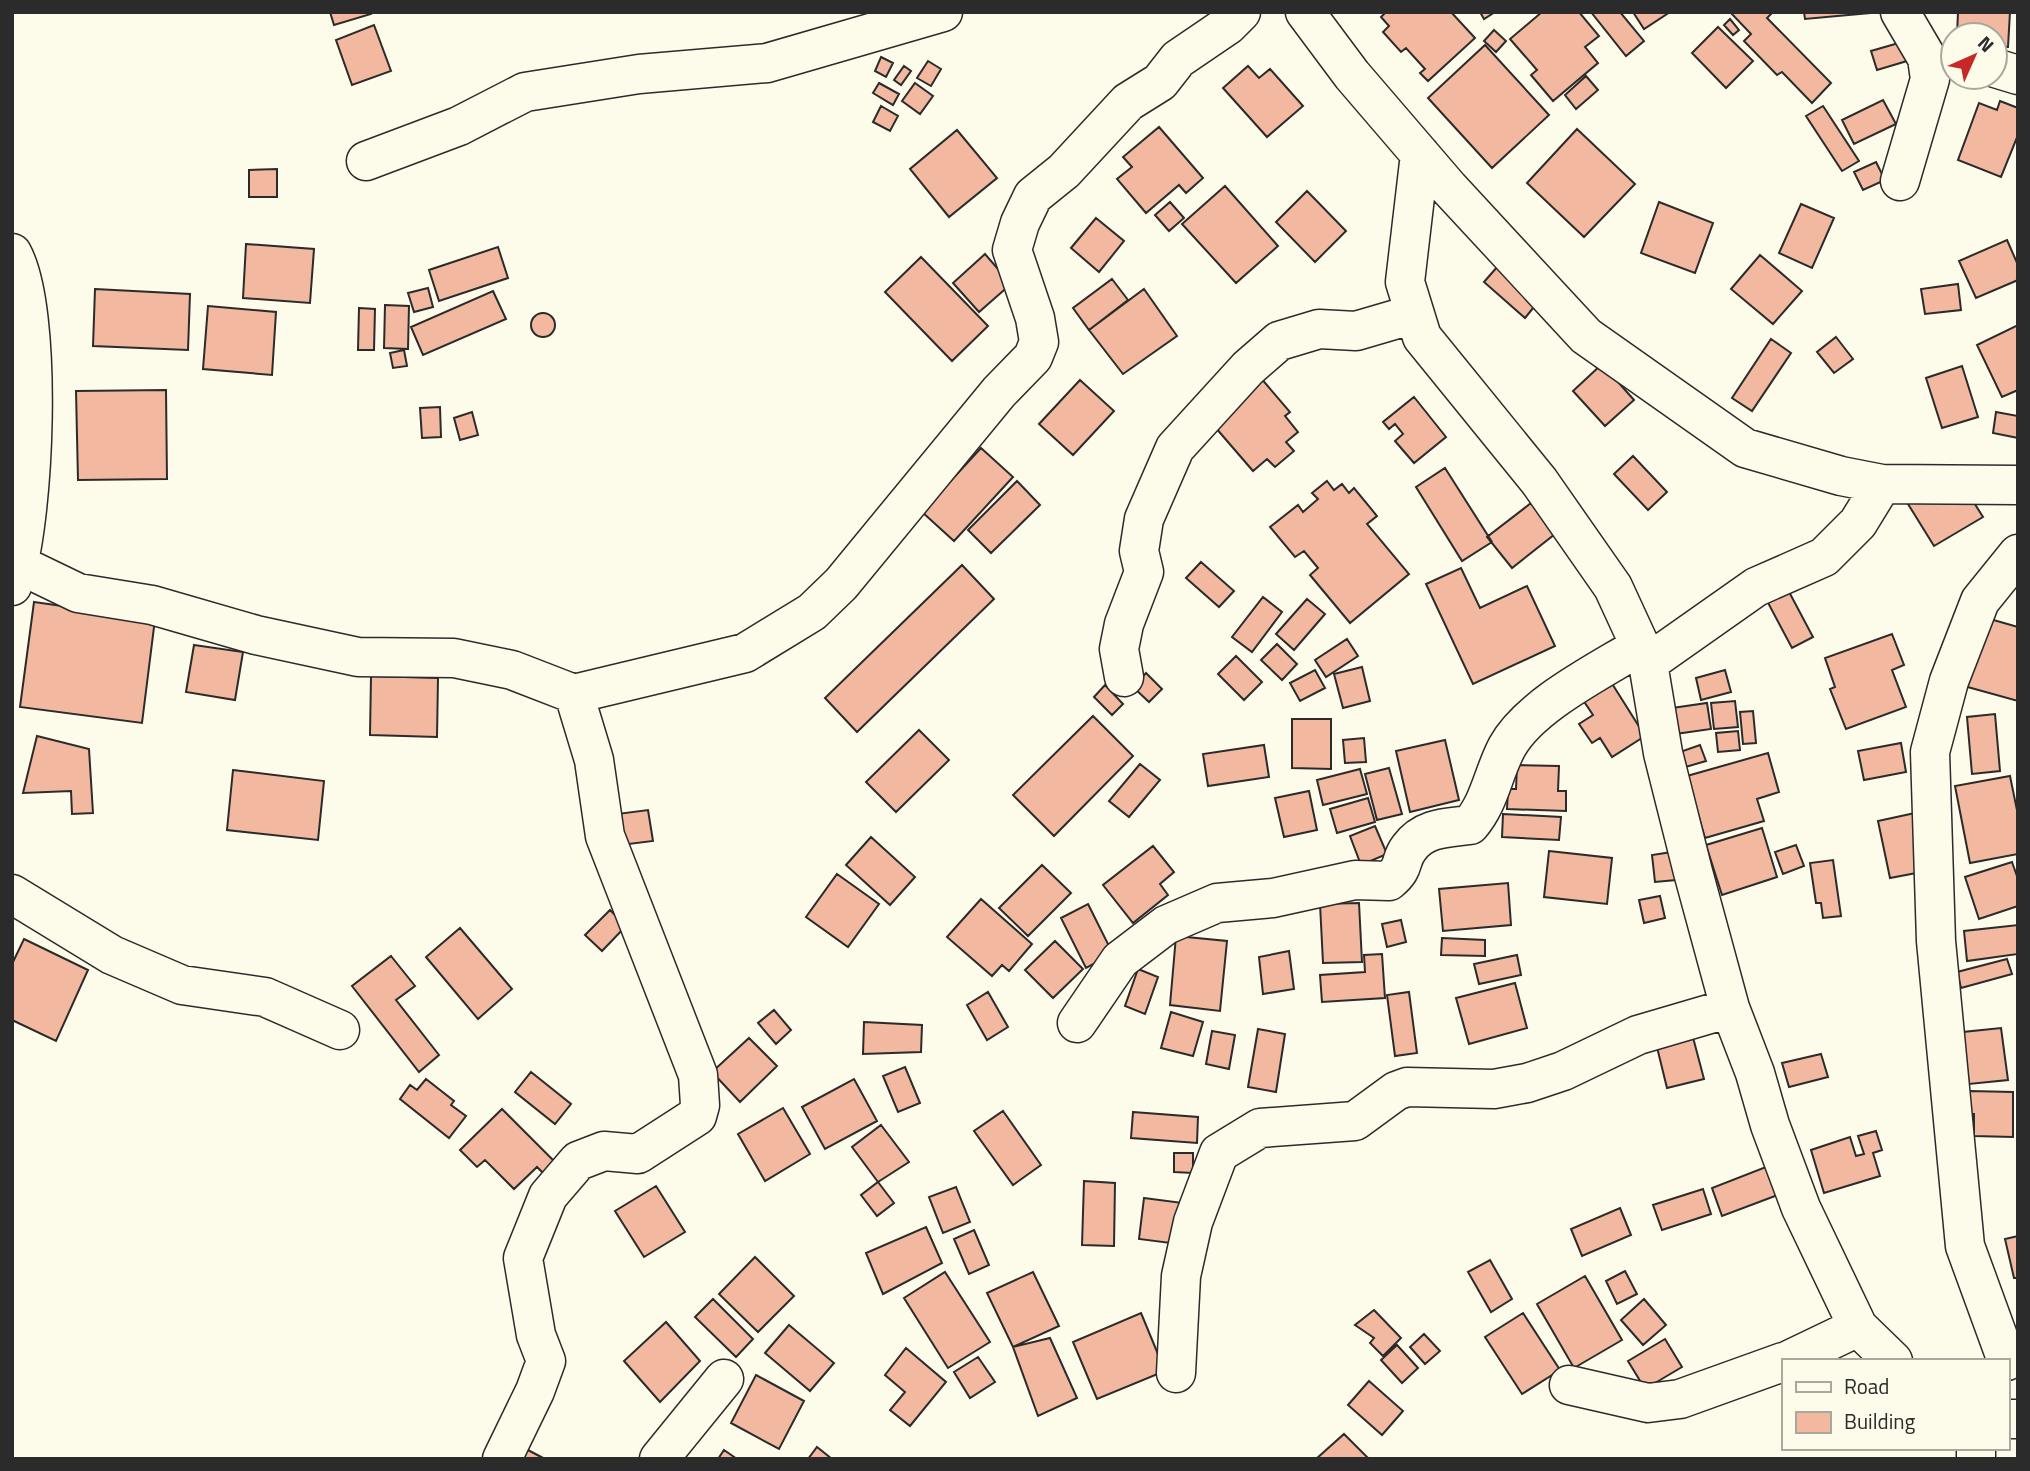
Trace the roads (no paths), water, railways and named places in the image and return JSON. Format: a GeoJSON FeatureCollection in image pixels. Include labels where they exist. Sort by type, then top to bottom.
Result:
{"type":"FeatureCollection","features":[{"type":"Feature","properties":{"kind":"street"},"geometry":{"type":"LineString","coordinates":[[366,161],[459,126],[525,92],[639,74],[767,63],[943,12]]}},
{"type":"Feature","properties":{"kind":"street"},"geometry":{"type":"LineString","coordinates":[[12,253],[26,303],[34,387],[27,513],[16,575],[78,593],[152,605],[256,635],[358,657],[454,658],[512,670],[574,694],[745,653],[812,612],[841,584],[999,392],[1033,357],[1039,342],[1035,318],[1012,250],[1020,223],[1033,197],[1064,171],[1128,102],[1160,82],[1178,59],[1228,25],[1241,12]]}},
{"type":"Feature","properties":{"kind":"street"},"geometry":{"type":"LineString","coordinates":[[1305,12],[1352,75],[1420,154],[1586,336],[1745,448],[1841,476],[1882,484],[2018,485]]}},
{"type":"Feature","properties":{"kind":"street"},"geometry":{"type":"LineString","coordinates":[[1900,12],[1939,58]]}},
{"type":"Feature","properties":{"kind":"street"},"geometry":{"type":"LineString","coordinates":[[1900,181],[1930,79],[1939,61]]}},
{"type":"Feature","properties":{"kind":"street"},"geometry":{"type":"LineString","coordinates":[[1420,154],[1405,282],[1422,337],[1539,481],[1613,587],[1644,655],[1663,753],[1730,1008],[1801,1209],[1858,1327],[1891,1359]]}},
{"type":"Feature","properties":{"kind":"street"},"geometry":{"type":"LineString","coordinates":[[1124,677],[1119,649],[1124,624],[1144,572],[1139,551],[1144,519],[1175,447],[1248,368],[1279,341],[1320,329],[1356,331],[1414,314]]}},
{"type":"Feature","properties":{"kind":"street"},"geometry":{"type":"LineString","coordinates":[[1077,1023],[1120,960],[1166,925],[1217,903],[1273,898],[1355,880],[1390,881],[1402,871],[1408,849],[1429,830],[1470,825],[1477,817],[1489,797],[1508,746],[1531,719],[1575,686],[1644,655],[1756,587],[1824,556],[1858,523],[1882,484]]}},
{"type":"Feature","properties":{"kind":"street"},"geometry":{"type":"LineString","coordinates":[[2009,1359],[1965,1246],[1936,941],[1930,752],[1949,681],[1980,601],[2018,554]]}},
{"type":"Feature","properties":{"kind":"street"},"geometry":{"type":"LineString","coordinates":[[502,1459],[535,1391],[545,1361],[536,1335],[523,1258],[548,1196],[578,1161],[604,1151],[638,1154],[685,1126],[697,1116],[700,1105],[698,1075],[605,835],[594,760],[574,694]]}},
{"type":"Feature","properties":{"kind":"street"},"geometry":{"type":"LineString","coordinates":[[12,894],[112,955],[182,985],[265,997],[340,1030]]}},
{"type":"Feature","properties":{"kind":"street"},"geometry":{"type":"LineString","coordinates":[[1175,1373],[1181,1276],[1194,1222],[1219,1153],[1232,1143],[1260,1128],[1354,1121],[1396,1091],[1407,1087],[1494,1089],[1527,1083],[1595,1057],[1638,1035],[1730,1008]]}},
{"type":"Feature","properties":{"kind":"street"},"geometry":{"type":"LineString","coordinates":[[1791,1359],[1858,1327]]}},
{"type":"Feature","properties":{"kind":"street"},"geometry":{"type":"LineString","coordinates":[[1569,1385],[1648,1403],[1680,1399],[1782,1363]]}},
{"type":"Feature","properties":{"kind":"street"},"geometry":{"type":"LineString","coordinates":[[659,1459],[724,1379]]}}]}
